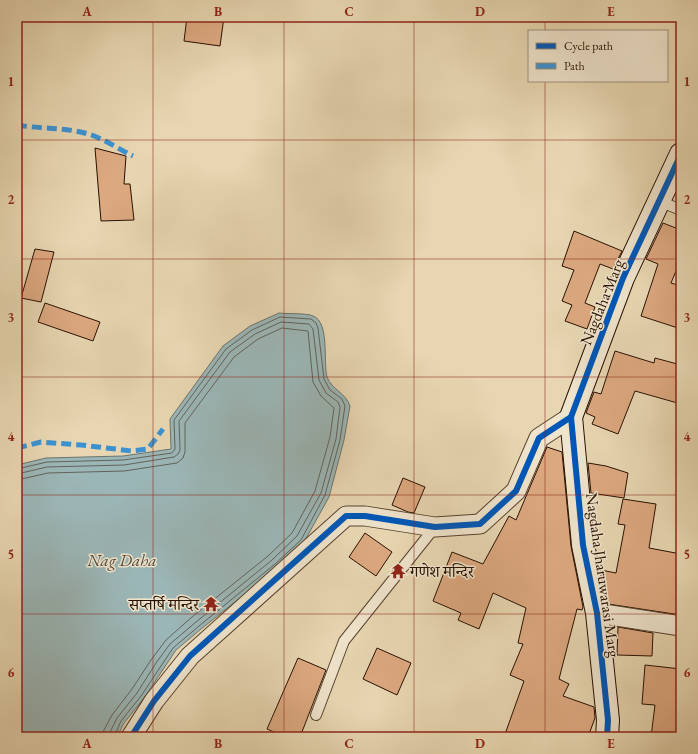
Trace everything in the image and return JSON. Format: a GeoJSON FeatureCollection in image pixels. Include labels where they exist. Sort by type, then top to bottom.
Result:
{"type":"FeatureCollection","features":[{"type":"Feature","properties":{"kind":"street","name":"Nagdaha Marg"},"geometry":{"type":"LineString","coordinates":[[571,417],[623,278],[681,154]]}},
{"type":"Feature","properties":{"kind":"street"},"geometry":{"type":"LineString","coordinates":[[131,737],[154,701],[190,656],[346,516],[365,516],[435,527],[480,524],[516,491],[539,438],[571,417]]}},
{"type":"Feature","properties":{"kind":"street","name":"Nagdaha Jharuwarasi Marg"},"geometry":{"type":"LineString","coordinates":[[571,417],[583,545],[597,613],[608,720],[607,737]]}},
{"type":"Feature","properties":{"kind":"street"},"geometry":{"type":"LineString","coordinates":[[597,613],[681,626]]}},
{"type":"Feature","properties":{"kind":"lane"},"geometry":{"type":"LineString","coordinates":[[659,202],[681,210]]}},
{"type":"Feature","properties":{"kind":"lane"},"geometry":{"type":"LineString","coordinates":[[316,715],[344,641],[435,527]]}},
{"type":"Feature","properties":{"kind":"water","name":"Nag Daha"},"geometry":{"type":"Polygon","coordinates":[[[279,313],[307,314],[318,320],[322,326],[324,334],[327,377],[350,406],[344,440],[329,497],[304,542],[255,586],[176,650],[144,698],[124,723],[117,737],[17,737],[17,465],[46,458],[123,456],[171,449],[170,419],[223,346],[250,326],[279,313]]]}},
{"type":"Feature","properties":{"kind":"building"},"geometry":{"type":"Polygon","coordinates":[[[187,17],[224,17],[220,46],[184,41],[187,17]]]}},
{"type":"Feature","properties":{"kind":"building"},"geometry":{"type":"Polygon","coordinates":[[[95,148],[126,156],[124,184],[130,184],[134,220],[101,221],[95,148]]]}},
{"type":"Feature","properties":{"kind":"building"},"geometry":{"type":"Polygon","coordinates":[[[663,223],[681,230],[681,259],[671,283],[681,286],[681,318],[678,328],[641,316],[658,264],[646,259],[663,223]]]}},
{"type":"Feature","properties":{"kind":"building"},"geometry":{"type":"Polygon","coordinates":[[[574,231],[622,251],[613,269],[600,264],[585,303],[595,307],[587,329],[565,321],[572,305],[562,301],[574,270],[562,266],[574,231]]]}},
{"type":"Feature","properties":{"kind":"building"},"geometry":{"type":"Polygon","coordinates":[[[35,249],[54,252],[41,302],[21,298],[35,249]]]}},
{"type":"Feature","properties":{"kind":"building"},"geometry":{"type":"Polygon","coordinates":[[[45,303],[100,322],[93,341],[38,322],[45,303]]]}},
{"type":"Feature","properties":{"kind":"building"},"geometry":{"type":"Polygon","coordinates":[[[615,351],[654,363],[655,358],[681,365],[681,404],[635,391],[618,434],[592,424],[595,417],[586,413],[594,392],[601,394],[615,351]]]}},
{"type":"Feature","properties":{"kind":"building"},"geometry":{"type":"Polygon","coordinates":[[[547,447],[562,452],[571,546],[583,607],[582,610],[577,609],[559,679],[569,684],[563,696],[594,707],[595,718],[588,737],[504,737],[524,681],[510,675],[523,644],[518,643],[526,608],[493,593],[479,629],[458,620],[461,613],[433,601],[452,552],[483,564],[509,516],[516,520],[547,447]]]}},
{"type":"Feature","properties":{"kind":"building"},"geometry":{"type":"Polygon","coordinates":[[[588,463],[606,466],[628,473],[624,498],[591,493],[588,463]]]}},
{"type":"Feature","properties":{"kind":"building"},"geometry":{"type":"Polygon","coordinates":[[[403,478],[425,487],[414,513],[392,505],[403,478]]]}},
{"type":"Feature","properties":{"kind":"building"},"geometry":{"type":"Polygon","coordinates":[[[623,499],[656,504],[649,548],[681,554],[681,615],[608,604],[601,570],[616,573],[625,525],[618,524],[623,499]]]}},
{"type":"Feature","properties":{"kind":"building"},"geometry":{"type":"Polygon","coordinates":[[[365,533],[392,552],[376,576],[349,557],[365,533]]]}},
{"type":"Feature","properties":{"kind":"building"},"geometry":{"type":"Polygon","coordinates":[[[618,627],[653,633],[652,656],[617,655],[618,627]]]}},
{"type":"Feature","properties":{"kind":"building"},"geometry":{"type":"Polygon","coordinates":[[[377,648],[411,663],[397,695],[363,679],[377,648]]]}},
{"type":"Feature","properties":{"kind":"building"},"geometry":{"type":"Polygon","coordinates":[[[298,658],[326,670],[300,737],[285,737],[267,729],[298,658]]]}},
{"type":"Feature","properties":{"kind":"building"},"geometry":{"type":"Polygon","coordinates":[[[645,665],[681,669],[681,686],[676,737],[651,737],[655,705],[642,704],[645,665]]]}},
{"type":"Feature","properties":{"kind":"marked path"},"geometry":{"type":"LineString","coordinates":[[17,125],[70,130],[88,134],[133,156]]}},
{"type":"Feature","properties":{"kind":"marked path"},"geometry":{"type":"LineString","coordinates":[[17,448],[41,442],[132,451],[148,449],[163,429]]}},
{"type":"Feature","properties":{"kind":"cycle path"},"geometry":{"type":"LineString","coordinates":[[607,737],[608,720],[597,613],[583,545],[571,417],[623,278],[681,154]]}},
{"type":"Feature","properties":{"kind":"cycle path"},"geometry":{"type":"LineString","coordinates":[[131,737],[154,701],[190,656],[346,516],[365,516],[435,527],[480,524],[516,491],[539,438],[571,417]]}},
{"type":"Feature","properties":{"kind":"place","name":"गणेश मन्दिर"},"geometry":{"type":"Point","coordinates":[398,571]}},
{"type":"Feature","properties":{"kind":"place","name":"सप्तर्षि मन्दिर"},"geometry":{"type":"Point","coordinates":[211,604]}}]}
